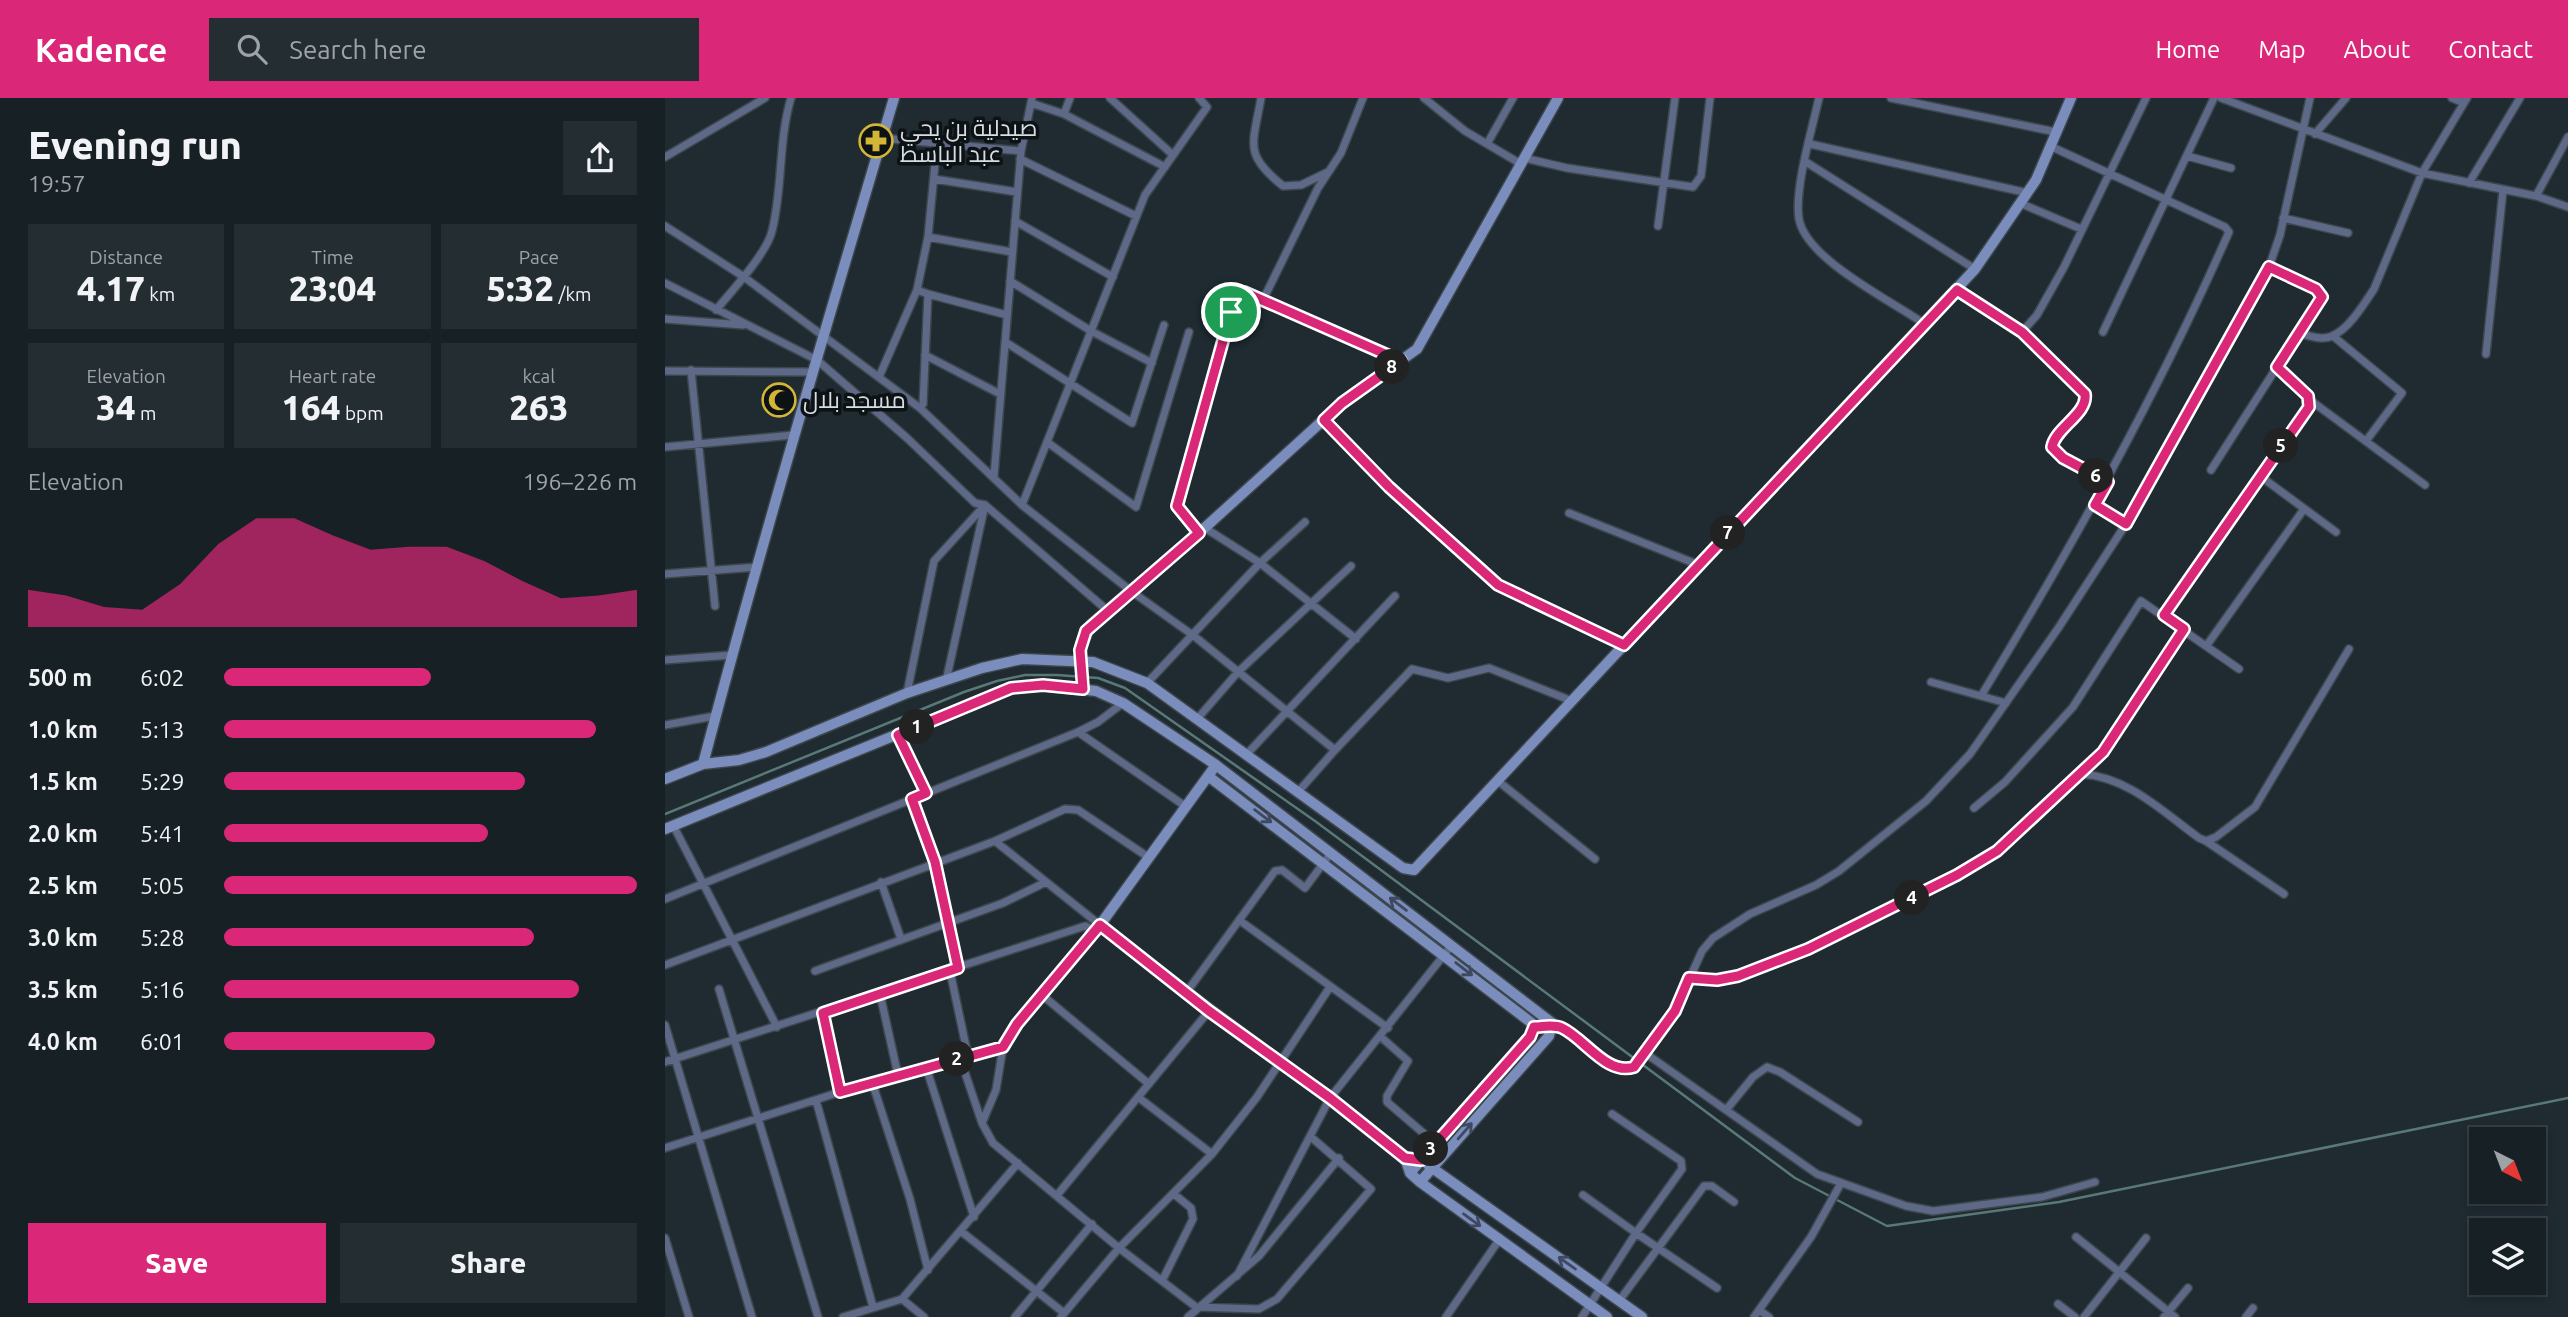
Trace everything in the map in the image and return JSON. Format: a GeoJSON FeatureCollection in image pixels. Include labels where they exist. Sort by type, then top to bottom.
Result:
{"type":"FeatureCollection","features":[{"type":"Feature","properties":{"kind":"street"},"geometry":{"type":"LineString","coordinates":[[665,157],[765,98]]}},
{"type":"Feature","properties":{"kind":"street"},"geometry":{"type":"LineString","coordinates":[[716,310],[744,277],[772,234],[785,120],[791,98]]}},
{"type":"Feature","properties":{"kind":"street"},"geometry":{"type":"LineString","coordinates":[[703,764],[793,435],[815,372],[823,335],[894,98]]}},
{"type":"Feature","properties":{"kind":"street"},"geometry":{"type":"LineString","coordinates":[[1064,114],[1070,98]]}},
{"type":"Feature","properties":{"kind":"street"},"geometry":{"type":"LineString","coordinates":[[1110,98],[1173,155]]}},
{"type":"Feature","properties":{"kind":"street"},"geometry":{"type":"LineString","coordinates":[[1022,505],[1072,386],[1145,195],[1207,107],[1199,98]]}},
{"type":"Feature","properties":{"kind":"street"},"geometry":{"type":"LineString","coordinates":[[1261,98],[1253,147],[1259,167],[1283,186],[1301,185],[1329,172]]}},
{"type":"Feature","properties":{"kind":"street"},"geometry":{"type":"LineString","coordinates":[[1263,300],[1341,153],[1363,98]]}},
{"type":"Feature","properties":{"kind":"street"},"geometry":{"type":"LineString","coordinates":[[1424,98],[1465,131],[1523,161],[1693,187],[1698,184],[1710,122],[1710,98]]}},
{"type":"Feature","properties":{"kind":"street"},"geometry":{"type":"LineString","coordinates":[[1487,144],[1513,98]]}},
{"type":"Feature","properties":{"kind":"street"},"geometry":{"type":"LineString","coordinates":[[1083,689],[1080,650],[1086,631],[1202,531],[1342,403],[1417,349],[1558,98]]}},
{"type":"Feature","properties":{"kind":"street"},"geometry":{"type":"LineString","coordinates":[[1658,226],[1675,98]]}},
{"type":"Feature","properties":{"kind":"street"},"geometry":{"type":"LineString","coordinates":[[1819,98],[1798,194],[1798,217],[1808,243],[1828,261],[1923,323]]}},
{"type":"Feature","properties":{"kind":"street"},"geometry":{"type":"LineString","coordinates":[[1891,98],[2056,132]]}},
{"type":"Feature","properties":{"kind":"street"},"geometry":{"type":"LineString","coordinates":[[665,779],[703,764],[739,760],[767,752],[907,693],[1022,659],[1093,662],[1146,682],[1296,793],[1409,871],[1423,862],[1975,269],[2022,204],[2071,98]]}},
{"type":"Feature","properties":{"kind":"street"},"geometry":{"type":"LineString","coordinates":[[2022,332],[2036,315],[2146,98]]}},
{"type":"Feature","properties":{"kind":"street"},"geometry":{"type":"LineString","coordinates":[[2103,332],[2214,98]]}},
{"type":"Feature","properties":{"kind":"street"},"geometry":{"type":"LineString","coordinates":[[2221,98],[2422,173],[2536,196],[2568,207]]}},
{"type":"Feature","properties":{"kind":"street"},"geometry":{"type":"LineString","coordinates":[[1534,1027],[1552,1026],[1564,1029],[1610,1063],[1628,1069],[1641,1059],[1675,1011],[1702,951],[1728,926],[1829,879],[1926,802],[1970,754],[2126,524],[2269,267],[2310,98]]}},
{"type":"Feature","properties":{"kind":"street"},"geometry":{"type":"LineString","coordinates":[[2315,134],[2346,98]]}},
{"type":"Feature","properties":{"kind":"street"},"geometry":{"type":"LineString","coordinates":[[2298,333],[2322,338],[2333,336],[2374,289],[2422,173],[2465,101],[2452,98]]}},
{"type":"Feature","properties":{"kind":"street"},"geometry":{"type":"LineString","coordinates":[[2469,183],[2519,98]]}},
{"type":"Feature","properties":{"kind":"street"},"geometry":{"type":"LineString","coordinates":[[994,475],[1007,344],[1020,155],[1032,100],[1165,167]]}},
{"type":"Feature","properties":{"kind":"street"},"geometry":{"type":"LineString","coordinates":[[2536,196],[2568,137]]}},
{"type":"Feature","properties":{"kind":"street"},"geometry":{"type":"LineString","coordinates":[[882,138],[1020,155],[1136,216]]}},
{"type":"Feature","properties":{"kind":"street"},"geometry":{"type":"LineString","coordinates":[[879,377],[917,290],[928,237],[937,143]]}},
{"type":"Feature","properties":{"kind":"street"},"geometry":{"type":"LineString","coordinates":[[1810,144],[2028,193]]}},
{"type":"Feature","properties":{"kind":"street"},"geometry":{"type":"LineString","coordinates":[[1982,696],[2108,482],[2189,323],[2229,232],[2225,227],[2050,146]]}},
{"type":"Feature","properties":{"kind":"street"},"geometry":{"type":"LineString","coordinates":[[2187,156],[2231,168]]}},
{"type":"Feature","properties":{"kind":"street"},"geometry":{"type":"LineString","coordinates":[[1806,162],[1975,269]]}},
{"type":"Feature","properties":{"kind":"street"},"geometry":{"type":"LineString","coordinates":[[934,179],[1017,192]]}},
{"type":"Feature","properties":{"kind":"street"},"geometry":{"type":"LineString","coordinates":[[2486,354],[2503,190]]}},
{"type":"Feature","properties":{"kind":"street"},"geometry":{"type":"LineString","coordinates":[[2022,204],[2081,229]]}},
{"type":"Feature","properties":{"kind":"street"},"geometry":{"type":"LineString","coordinates":[[2283,218],[2347,233]]}},
{"type":"Feature","properties":{"kind":"street"},"geometry":{"type":"LineString","coordinates":[[1015,221],[1112,277]]}},
{"type":"Feature","properties":{"kind":"street"},"geometry":{"type":"LineString","coordinates":[[665,226],[744,277],[920,408],[994,475],[1022,505],[1131,591],[1194,636],[1335,750]]}},
{"type":"Feature","properties":{"kind":"street"},"geometry":{"type":"LineString","coordinates":[[928,237],[1012,251]]}},
{"type":"Feature","properties":{"kind":"street"},"geometry":{"type":"LineString","coordinates":[[2211,470],[2298,333],[2321,302],[2321,293],[2269,267]]}},
{"type":"Feature","properties":{"kind":"street"},"geometry":{"type":"LineString","coordinates":[[1010,281],[1091,331],[1151,363]]}},
{"type":"Feature","properties":{"kind":"street"},"geometry":{"type":"LineString","coordinates":[[665,283],[817,360],[907,438],[975,503],[985,505],[1108,611]]}},
{"type":"Feature","properties":{"kind":"street"},"geometry":{"type":"LineString","coordinates":[[917,290],[1007,315]]}},
{"type":"Feature","properties":{"kind":"street"},"geometry":{"type":"LineString","coordinates":[[1957,290],[2022,332],[2087,399],[2054,439],[2052,447],[2063,458],[2108,482]]}},
{"type":"Feature","properties":{"kind":"street"},"geometry":{"type":"LineString","coordinates":[[1356,639],[1260,563],[1202,531],[1177,506],[1231,312],[1244,292],[1401,361]]}},
{"type":"Feature","properties":{"kind":"street"},"geometry":{"type":"LineString","coordinates":[[920,408],[923,404],[928,294]]}},
{"type":"Feature","properties":{"kind":"street"},"geometry":{"type":"LineString","coordinates":[[665,318],[751,326]]}},
{"type":"Feature","properties":{"kind":"street"},"geometry":{"type":"LineString","coordinates":[[1007,344],[1132,423],[1164,325]]}},
{"type":"Feature","properties":{"kind":"street"},"geometry":{"type":"LineString","coordinates":[[1047,442],[1136,507],[1189,332]]}},
{"type":"Feature","properties":{"kind":"street"},"geometry":{"type":"LineString","coordinates":[[2333,336],[2402,393],[2366,442]]}},
{"type":"Feature","properties":{"kind":"street"},"geometry":{"type":"LineString","coordinates":[[925,355],[1000,394]]}},
{"type":"Feature","properties":{"kind":"street"},"geometry":{"type":"LineString","coordinates":[[2277,367],[2310,400],[2425,485]]}},
{"type":"Feature","properties":{"kind":"street"},"geometry":{"type":"LineString","coordinates":[[691,370],[715,606]]}},
{"type":"Feature","properties":{"kind":"street"},"geometry":{"type":"LineString","coordinates":[[665,371],[815,372]]}},
{"type":"Feature","properties":{"kind":"street"},"geometry":{"type":"LineString","coordinates":[[2164,615],[2309,407],[2310,400]]}},
{"type":"Feature","properties":{"kind":"street"},"geometry":{"type":"LineString","coordinates":[[1324,420],[1389,487],[1498,585],[1624,645]]}},
{"type":"Feature","properties":{"kind":"street"},"geometry":{"type":"LineString","coordinates":[[665,447],[793,435]]}},
{"type":"Feature","properties":{"kind":"street"},"geometry":{"type":"LineString","coordinates":[[2260,476],[2336,532]]}},
{"type":"Feature","properties":{"kind":"street"},"geometry":{"type":"LineString","coordinates":[[946,681],[985,505]]}},
{"type":"Feature","properties":{"kind":"street"},"geometry":{"type":"LineString","coordinates":[[907,693],[934,561],[985,505]]}},
{"type":"Feature","properties":{"kind":"street"},"geometry":{"type":"LineString","coordinates":[[2095,505],[2126,524]]}},
{"type":"Feature","properties":{"kind":"street"},"geometry":{"type":"LineString","coordinates":[[2207,645],[2304,509]]}},
{"type":"Feature","properties":{"kind":"street"},"geometry":{"type":"LineString","coordinates":[[1569,513],[1699,565]]}},
{"type":"Feature","properties":{"kind":"street"},"geometry":{"type":"LineString","coordinates":[[1146,682],[1194,636],[1260,563],[1305,522]]}},
{"type":"Feature","properties":{"kind":"street"},"geometry":{"type":"LineString","coordinates":[[1198,718],[1238,672],[1351,566]]}},
{"type":"Feature","properties":{"kind":"street"},"geometry":{"type":"LineString","coordinates":[[665,574],[757,567]]}},
{"type":"Feature","properties":{"kind":"street"},"geometry":{"type":"LineString","coordinates":[[1246,755],[1395,596]]}},
{"type":"Feature","properties":{"kind":"street"},"geometry":{"type":"LineString","coordinates":[[1974,808],[2004,782],[2073,707],[2138,604],[2145,602],[2239,669]]}},
{"type":"Feature","properties":{"kind":"street"},"geometry":{"type":"LineString","coordinates":[[1689,978],[1717,980],[1738,976],[1808,949],[1957,875],[1997,851],[2103,752],[2184,629]]}},
{"type":"Feature","properties":{"kind":"street"},"geometry":{"type":"LineString","coordinates":[[2206,841],[2255,807],[2349,649]]}},
{"type":"Feature","properties":{"kind":"street"},"geometry":{"type":"LineString","coordinates":[[665,660],[733,654]]}},
{"type":"Feature","properties":{"kind":"street"},"geometry":{"type":"LineString","coordinates":[[1296,793],[1412,669],[1448,678],[1489,668],[1572,701]]}},
{"type":"Feature","properties":{"kind":"street"},"geometry":{"type":"LineString","coordinates":[[1931,682],[2006,703]]}},
{"type":"Feature","properties":{"kind":"street"},"geometry":{"type":"LineString","coordinates":[[778,1027],[669,827],[1011,688],[1043,685],[1096,691],[1123,703],[1216,765],[1331,853],[1531,1021],[1534,1027],[1530,1037],[1411,1173]]}},
{"type":"Feature","properties":{"kind":"street"},"geometry":{"type":"LineString","coordinates":[[665,899],[1078,732],[1098,722],[1123,703]]}},
{"type":"Feature","properties":{"kind":"street"},"geometry":{"type":"LineString","coordinates":[[665,725],[715,716]]}},
{"type":"Feature","properties":{"kind":"street"},"geometry":{"type":"LineString","coordinates":[[1078,732],[1185,806]]}},
{"type":"Feature","properties":{"kind":"street"},"geometry":{"type":"LineString","coordinates":[[898,735],[926,793]]}},
{"type":"Feature","properties":{"kind":"street"},"geometry":{"type":"LineString","coordinates":[[982,1123],[996,1090],[1003,1047],[1097,928],[1216,765]]}},
{"type":"Feature","properties":{"kind":"street"},"geometry":{"type":"LineString","coordinates":[[2082,774],[2104,776],[2121,782],[2284,894]]}},
{"type":"Feature","properties":{"kind":"street"},"geometry":{"type":"LineString","coordinates":[[1209,776],[1325,863],[1545,1016],[1552,1026]]}},
{"type":"Feature","properties":{"kind":"street"},"geometry":{"type":"LineString","coordinates":[[1498,781],[1595,859]]}},
{"type":"Feature","properties":{"kind":"street"},"geometry":{"type":"LineString","coordinates":[[912,799],[935,862],[958,968]]}},
{"type":"Feature","properties":{"kind":"street"},"geometry":{"type":"LineString","coordinates":[[665,965],[995,841],[1073,808],[1148,857]]}},
{"type":"Feature","properties":{"kind":"street"},"geometry":{"type":"LineString","coordinates":[[995,841],[1097,928],[1330,1098],[1405,1158],[1411,1173],[1420,1182],[1607,1317]]}},
{"type":"Feature","properties":{"kind":"street"},"geometry":{"type":"LineString","coordinates":[[1186,993],[1275,871],[1282,870],[1305,888],[1331,853]]}},
{"type":"Feature","properties":{"kind":"street"},"geometry":{"type":"LineString","coordinates":[[881,882],[901,939]]}},
{"type":"Feature","properties":{"kind":"street"},"geometry":{"type":"LineString","coordinates":[[815,971],[1003,903],[1046,882]]}},
{"type":"Feature","properties":{"kind":"street"},"geometry":{"type":"LineString","coordinates":[[1239,920],[1388,1028]]}},
{"type":"Feature","properties":{"kind":"street"},"geometry":{"type":"LineString","coordinates":[[665,1062],[1085,926],[1097,928]]}},
{"type":"Feature","properties":{"kind":"street"},"geometry":{"type":"LineString","coordinates":[[1237,1276],[1330,1098],[1449,950]]}},
{"type":"Feature","properties":{"kind":"street"},"geometry":{"type":"LineString","coordinates":[[950,971],[964,1057],[988,1137],[1119,1248],[1196,1307],[1259,1309],[1277,1299],[1370,1192],[1370,1187],[1339,1158],[1311,1137]]}},
{"type":"Feature","properties":{"kind":"street"},"geometry":{"type":"LineString","coordinates":[[962,1232],[1063,1315],[1119,1248],[1212,1154],[1280,1062],[1330,987]]}},
{"type":"Feature","properties":{"kind":"street"},"geometry":{"type":"LineString","coordinates":[[719,989],[818,1317]]}},
{"type":"Feature","properties":{"kind":"street"},"geometry":{"type":"LineString","coordinates":[[880,993],[898,1075]]}},
{"type":"Feature","properties":{"kind":"street"},"geometry":{"type":"LineString","coordinates":[[1042,995],[1149,1084]]}},
{"type":"Feature","properties":{"kind":"street"},"geometry":{"type":"LineString","coordinates":[[1058,1194],[1209,1011]]}},
{"type":"Feature","properties":{"kind":"street"},"geometry":{"type":"LineString","coordinates":[[823,1013],[840,1092]]}},
{"type":"Feature","properties":{"kind":"street"},"geometry":{"type":"LineString","coordinates":[[665,1025],[752,1317]]}},
{"type":"Feature","properties":{"kind":"street"},"geometry":{"type":"LineString","coordinates":[[1420,1182],[1544,1041],[1552,1026]]}},
{"type":"Feature","properties":{"kind":"street"},"geometry":{"type":"LineString","coordinates":[[1381,1037],[1408,1061],[1387,1096],[1387,1102],[1435,1143]]}},
{"type":"Feature","properties":{"kind":"street"},"geometry":{"type":"LineString","coordinates":[[665,1147],[840,1092],[1003,1047]]}},
{"type":"Feature","properties":{"kind":"street"},"geometry":{"type":"LineString","coordinates":[[1641,1059],[1725,1110],[1817,1174],[1840,1185],[1906,1206],[1933,1211],[2042,1197],[2095,1182]]}},
{"type":"Feature","properties":{"kind":"street"},"geometry":{"type":"LineString","coordinates":[[926,1067],[974,1217]]}},
{"type":"Feature","properties":{"kind":"street"},"geometry":{"type":"LineString","coordinates":[[1725,1110],[1753,1077],[1767,1067],[1780,1072],[1857,1122]]}},
{"type":"Feature","properties":{"kind":"street"},"geometry":{"type":"LineString","coordinates":[[872,1083],[910,1199],[928,1270]]}},
{"type":"Feature","properties":{"kind":"street"},"geometry":{"type":"LineString","coordinates":[[1138,1097],[1212,1154]]}},
{"type":"Feature","properties":{"kind":"street"},"geometry":{"type":"LineString","coordinates":[[816,1100],[873,1307]]}},
{"type":"Feature","properties":{"kind":"street"},"geometry":{"type":"LineString","coordinates":[[1582,1317],[1636,1233],[1682,1169],[1681,1161],[1612,1114]]}},
{"type":"Feature","properties":{"kind":"street"},"geometry":{"type":"LineString","coordinates":[[1188,1317],[1196,1307],[1237,1276],[1275,1238],[1339,1158]]}},
{"type":"Feature","properties":{"kind":"street"},"geometry":{"type":"LineString","coordinates":[[1405,1158],[1421,1160],[1642,1317]]}},
{"type":"Feature","properties":{"kind":"street"},"geometry":{"type":"LineString","coordinates":[[843,1317],[902,1299],[962,1232],[1018,1163]]}},
{"type":"Feature","properties":{"kind":"street"},"geometry":{"type":"LineString","coordinates":[[1769,1317],[1757,1314],[1828,1208],[1840,1185]]}},
{"type":"Feature","properties":{"kind":"street"},"geometry":{"type":"LineString","coordinates":[[1619,1301],[1704,1186],[1712,1186],[1734,1202]]}},
{"type":"Feature","properties":{"kind":"street"},"geometry":{"type":"LineString","coordinates":[[1162,1281],[1193,1219],[1191,1208],[1174,1194]]}},
{"type":"Feature","properties":{"kind":"street"},"geometry":{"type":"LineString","coordinates":[[1583,1195],[1717,1288]]}},
{"type":"Feature","properties":{"kind":"street"},"geometry":{"type":"LineString","coordinates":[[1015,1317],[1092,1224]]}},
{"type":"Feature","properties":{"kind":"street"},"geometry":{"type":"LineString","coordinates":[[2076,1237],[2169,1315],[2187,1288]]}},
{"type":"Feature","properties":{"kind":"street"},"geometry":{"type":"LineString","coordinates":[[665,1238],[689,1317]]}},
{"type":"Feature","properties":{"kind":"street"},"geometry":{"type":"LineString","coordinates":[[2084,1317],[2145,1238]]}},
{"type":"Feature","properties":{"kind":"street"},"geometry":{"type":"LineString","coordinates":[[1446,1317],[1499,1240]]}},
{"type":"Feature","properties":{"kind":"street"},"geometry":{"type":"LineString","coordinates":[[902,1299],[924,1317]]}},
{"type":"Feature","properties":{"kind":"street"},"geometry":{"type":"LineString","coordinates":[[2058,1304],[2074,1317]]}},
{"type":"Feature","properties":{"kind":"street"},"geometry":{"type":"LineString","coordinates":[[2246,1317],[2253,1308]]}},
{"type":"Feature","properties":{"kind":"waterway"},"geometry":{"type":"LineString","coordinates":[[665,814],[997,681],[1025,675],[1098,678],[1125,688],[1315,821],[1795,1178],[1887,1226],[2059,1202],[2568,1098]]}},
{"type":"Feature","properties":{"kind":"place","name":"صيدلية بن يحي عبد الباسط"},"geometry":{"type":"Point","coordinates":[876,141]}},
{"type":"Feature","properties":{"kind":"place","name":"مسجد بلال"},"geometry":{"type":"Point","coordinates":[779,400]}},
{"type":"Feature","properties":{"kind":"route"},"geometry":{"type":"LineString","coordinates":[[2269,267],[2316,289],[2322,297],[2277,367],[2279,373],[2308,396],[2309,407],[2164,615],[2184,629],[2103,752],[2022,830],[1997,851],[1957,875],[1808,949],[1738,976],[1717,980],[1689,978],[1675,1011],[1646,1053],[1631,1069],[1601,1058],[1564,1029],[1552,1026],[1534,1027],[1530,1037],[1421,1160],[1405,1158],[1330,1098],[1209,1011],[1100,925],[1017,1024],[1003,1047],[840,1092],[823,1013],[958,968],[935,862],[912,799],[926,793],[898,735],[1011,688],[1043,685],[1083,689],[1080,650],[1086,631],[1199,533],[1177,506],[1231,312],[1244,292],[1401,361],[1342,403],[1324,420],[1389,487],[1498,585],[1624,645],[1923,323],[1957,290],[2022,332],[2085,394],[2087,399],[2084,404],[2051,444],[2063,458],[2108,482],[2095,505],[2126,524],[2212,374],[2269,267]]}}]}
